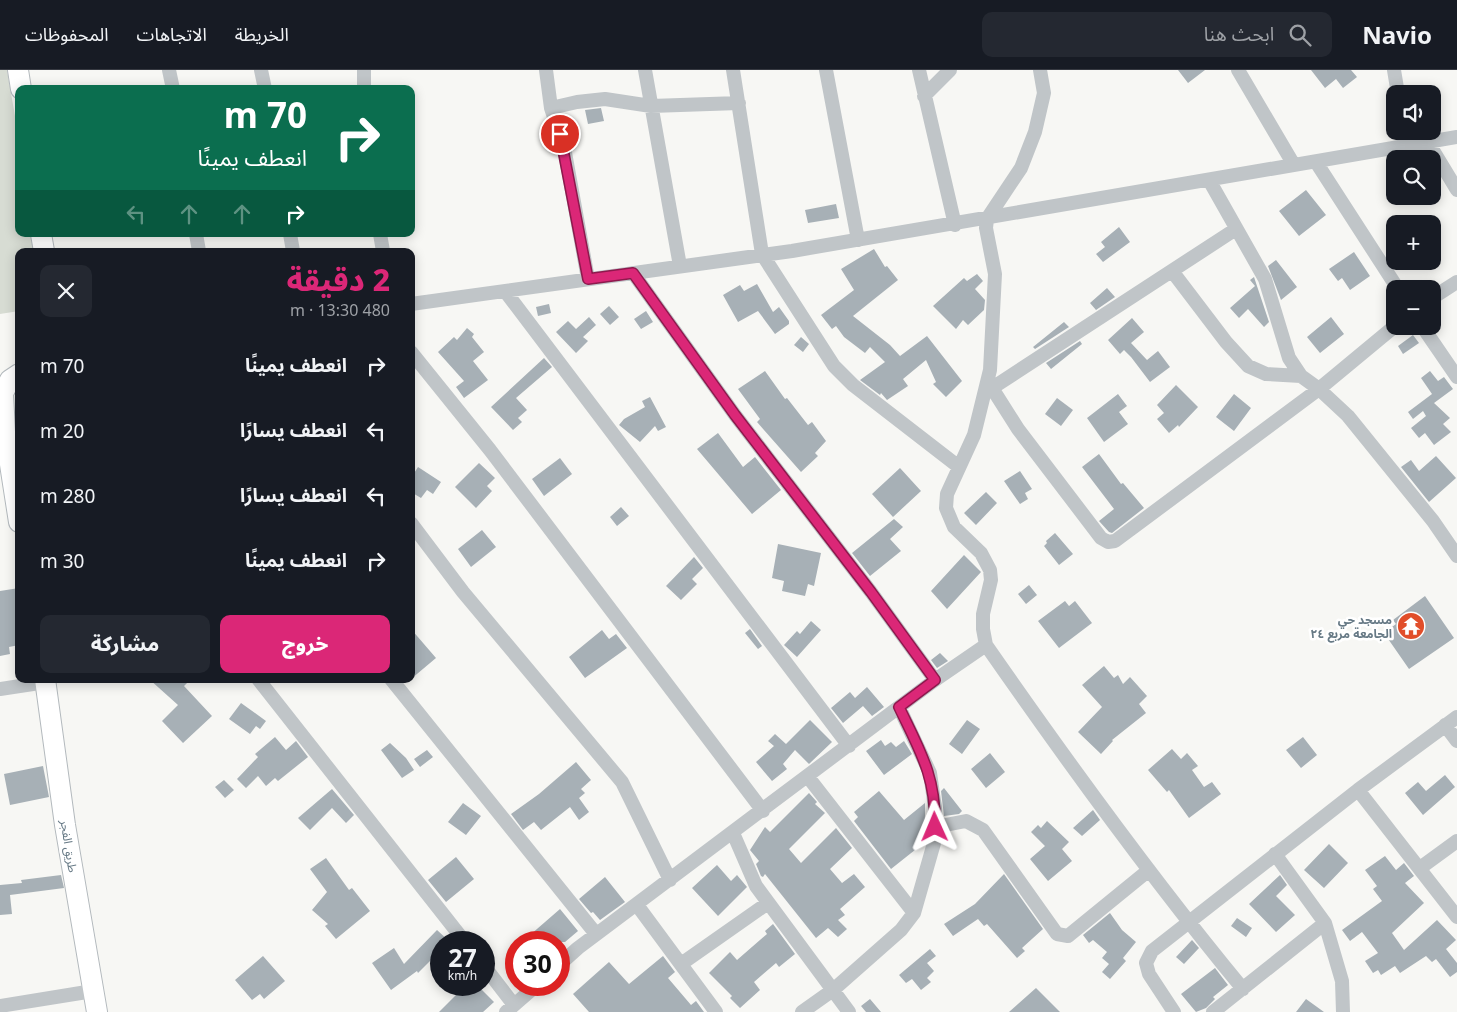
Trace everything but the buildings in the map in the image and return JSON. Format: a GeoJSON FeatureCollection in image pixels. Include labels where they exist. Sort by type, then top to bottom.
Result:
{"type":"FeatureCollection","features":[{"type":"Feature","properties":{"kind":"street"},"geometry":{"type":"LineString","coordinates":[[18,70],[20,85]]}},
{"type":"Feature","properties":{"kind":"street"},"geometry":{"type":"LineString","coordinates":[[169,70],[172,85]]}},
{"type":"Feature","properties":{"kind":"street"},"geometry":{"type":"LineString","coordinates":[[261,70],[263,85]]}},
{"type":"Feature","properties":{"kind":"street"},"geometry":{"type":"LineString","coordinates":[[364,70],[364,85]]}},
{"type":"Feature","properties":{"kind":"street"},"geometry":{"type":"LineString","coordinates":[[546,70],[551,108],[564,147],[588,279]]}},
{"type":"Feature","properties":{"kind":"street"},"geometry":{"type":"LineString","coordinates":[[645,70],[680,266]]}},
{"type":"Feature","properties":{"kind":"street"},"geometry":{"type":"LineString","coordinates":[[733,70],[762,254],[834,366],[853,385],[959,467]]}},
{"type":"Feature","properties":{"kind":"street"},"geometry":{"type":"LineString","coordinates":[[826,70],[858,240]]}},
{"type":"Feature","properties":{"kind":"street"},"geometry":{"type":"LineString","coordinates":[[919,70],[955,225]]}},
{"type":"Feature","properties":{"kind":"street"},"geometry":{"type":"LineString","coordinates":[[924,96],[950,70]]}},
{"type":"Feature","properties":{"kind":"street"},"geometry":{"type":"LineString","coordinates":[[1040,70],[1044,93],[1035,132],[1021,168],[987,220],[986,228],[995,274],[988,391],[974,435],[947,494],[946,508],[954,527],[981,553],[990,570],[991,580],[983,614],[986,645],[1063,756],[1149,870],[1243,989]]}},
{"type":"Feature","properties":{"kind":"street"},"geometry":{"type":"LineString","coordinates":[[1238,70],[1294,165]]}},
{"type":"Feature","properties":{"kind":"street"},"geometry":{"type":"LineString","coordinates":[[1394,70],[1396,85]]}},
{"type":"Feature","properties":{"kind":"street"},"geometry":{"type":"LineString","coordinates":[[551,108],[577,102],[604,99],[651,106],[739,103]]}},
{"type":"Feature","properties":{"kind":"street"},"geometry":{"type":"LineString","coordinates":[[415,303],[987,220],[1457,136]]}},
{"type":"Feature","properties":{"kind":"street"},"geometry":{"type":"LineString","coordinates":[[1405,140],[1406,146]]}},
{"type":"Feature","properties":{"kind":"street"},"geometry":{"type":"LineString","coordinates":[[1428,142],[1457,190]]}},
{"type":"Feature","properties":{"kind":"street"},"geometry":{"type":"LineString","coordinates":[[1316,162],[1392,280]]}},
{"type":"Feature","properties":{"kind":"street"},"geometry":{"type":"LineString","coordinates":[[1209,180],[1265,279],[1289,358],[1301,376],[1319,389],[1348,416],[1433,521],[1457,556]]}},
{"type":"Feature","properties":{"kind":"street"},"geometry":{"type":"LineString","coordinates":[[988,391],[1236,229]]}},
{"type":"Feature","properties":{"kind":"street"},"geometry":{"type":"LineString","coordinates":[[1172,271],[1226,342],[1248,366],[1266,374],[1301,376]]}},
{"type":"Feature","properties":{"kind":"street"},"geometry":{"type":"LineString","coordinates":[[633,273],[735,415],[871,592],[935,680]]}},
{"type":"Feature","properties":{"kind":"street"},"geometry":{"type":"LineString","coordinates":[[1441,292],[1457,282]]}},
{"type":"Feature","properties":{"kind":"street"},"geometry":{"type":"LineString","coordinates":[[505,291],[849,746]]}},
{"type":"Feature","properties":{"kind":"street"},"geometry":{"type":"LineString","coordinates":[[988,391],[1101,538],[1108,542],[1115,541],[1319,389],[1386,333]]}},
{"type":"Feature","properties":{"kind":"street"},"geometry":{"type":"LineString","coordinates":[[1428,335],[1457,378]]}},
{"type":"Feature","properties":{"kind":"street"},"geometry":{"type":"LineString","coordinates":[[415,357],[490,450],[763,811]]}},
{"type":"Feature","properties":{"kind":"street"},"geometry":{"type":"LineString","coordinates":[[15,377],[10,380],[2,392],[4,432],[15,498]]}},
{"type":"Feature","properties":{"kind":"street"},"geometry":{"type":"LineString","coordinates":[[415,528],[463,592],[622,782],[670,880]]}},
{"type":"Feature","properties":{"kind":"street"},"geometry":{"type":"LineString","coordinates":[[570,956],[596,934],[763,811],[935,680],[986,645]]}},
{"type":"Feature","properties":{"kind":"street"},"geometry":{"type":"LineString","coordinates":[[0,689],[31,683]]}},
{"type":"Feature","properties":{"kind":"street","name":"طريق الفجر"},"geometry":{"type":"LineString","coordinates":[[46,683],[65,825],[97,1012]]}},
{"type":"Feature","properties":{"kind":"street"},"geometry":{"type":"LineString","coordinates":[[261,683],[456,931]]}},
{"type":"Feature","properties":{"kind":"street"},"geometry":{"type":"LineString","coordinates":[[394,683],[596,934]]}},
{"type":"Feature","properties":{"kind":"street"},"geometry":{"type":"LineString","coordinates":[[802,1012],[833,990],[901,930],[914,913],[934,843],[935,808],[930,774],[899,707]]}},
{"type":"Feature","properties":{"kind":"street"},"geometry":{"type":"LineString","coordinates":[[1174,1012],[1149,974],[1146,963],[1152,951],[1188,920],[1457,717]]}},
{"type":"Feature","properties":{"kind":"street"},"geometry":{"type":"LineString","coordinates":[[1445,725],[1457,741]]}},
{"type":"Feature","properties":{"kind":"street"},"geometry":{"type":"LineString","coordinates":[[808,777],[914,913]]}},
{"type":"Feature","properties":{"kind":"street"},"geometry":{"type":"LineString","coordinates":[[1358,790],[1457,917]]}},
{"type":"Feature","properties":{"kind":"street"},"geometry":{"type":"LineString","coordinates":[[935,827],[966,821],[983,830],[1057,934],[1062,936],[1068,936],[1149,870]]}},
{"type":"Feature","properties":{"kind":"street"},"geometry":{"type":"LineString","coordinates":[[733,833],[756,886],[849,1012]]}},
{"type":"Feature","properties":{"kind":"street"},"geometry":{"type":"LineString","coordinates":[[1420,868],[1457,841]]}},
{"type":"Feature","properties":{"kind":"street"},"geometry":{"type":"LineString","coordinates":[[1275,854],[1325,923],[1342,981],[1343,1012]]}},
{"type":"Feature","properties":{"kind":"street"},"geometry":{"type":"LineString","coordinates":[[681,964],[768,903]]}},
{"type":"Feature","properties":{"kind":"street"},"geometry":{"type":"LineString","coordinates":[[636,905],[716,1012]]}},
{"type":"Feature","properties":{"kind":"street"},"geometry":{"type":"LineString","coordinates":[[1213,1012],[1325,923]]}},
{"type":"Feature","properties":{"kind":"street"},"geometry":{"type":"LineString","coordinates":[[495,984],[510,1008],[524,996]]}},
{"type":"Feature","properties":{"kind":"street"},"geometry":{"type":"LineString","coordinates":[[0,1006],[93,991]]}},
{"type":"Feature","properties":{"kind":"shaded area"},"geometry":{"type":"Polygon","coordinates":[[[0,70],[7,70],[15,116],[15,237],[34,237],[36,248],[15,248],[15,312],[0,314],[0,70]]]}},
{"type":"Feature","properties":{"kind":"place","name":"مسجد حي الجامعة مربع ٢٤"},"geometry":{"type":"Point","coordinates":[1411,626]}},
{"type":"Feature","properties":{"kind":"route"},"geometry":{"type":"LineString","coordinates":[[560,134],[588,279],[633,273],[735,415],[871,592],[935,680],[899,707],[930,774],[935,808],[935,827]]}}]}
